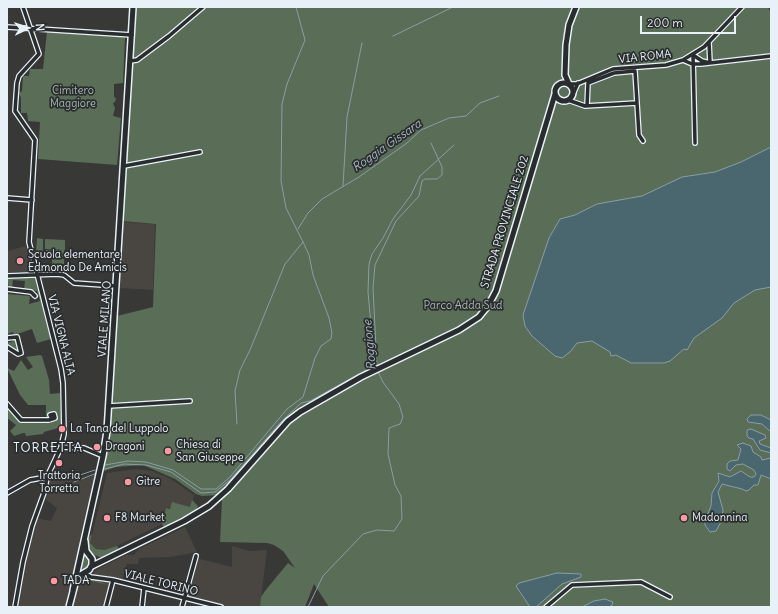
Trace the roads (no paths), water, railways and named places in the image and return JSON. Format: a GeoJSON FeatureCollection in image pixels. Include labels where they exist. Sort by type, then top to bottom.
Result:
{"type":"FeatureCollection","features":[{"type":"Feature","properties":{"kind":"street"},"geometry":{"type":"LineString","coordinates":[[23,7],[31,29]]}},
{"type":"Feature","properties":{"kind":"street","name":"VIALE MILANO"},"geometry":{"type":"LineString","coordinates":[[69,607],[103,456],[109,406],[133,7]]}},
{"type":"Feature","properties":{"kind":"street"},"geometry":{"type":"LineString","coordinates":[[130,61],[136,60],[169,36],[203,7]]}},
{"type":"Feature","properties":{"kind":"street","name":"STRADA PROVINCIALE 202"},"geometry":{"type":"LineString","coordinates":[[91,568],[199,513],[215,502],[242,474],[292,417],[378,369],[460,330],[479,317],[488,306],[496,291],[545,122],[551,108],[555,88],[563,77],[568,30],[576,7]]}},
{"type":"Feature","properties":{"kind":"street","name":"VIA ROMA"},"geometry":{"type":"LineString","coordinates":[[570,84],[579,83],[614,69],[666,65],[695,56],[742,7]]}},
{"type":"Feature","properties":{"kind":"street"},"geometry":{"type":"LineString","coordinates":[[7,27],[132,34]]}},
{"type":"Feature","properties":{"kind":"street","name":"VIA VIGNA ALTA"},"geometry":{"type":"LineString","coordinates":[[15,607],[23,562],[37,510],[46,490],[47,477],[61,447],[64,434],[63,383],[54,336],[29,242],[35,140],[15,111],[19,76],[39,54],[31,29]]}},
{"type":"Feature","properties":{"kind":"street"},"geometry":{"type":"LineString","coordinates":[[709,42],[710,63]]}},
{"type":"Feature","properties":{"kind":"street"},"geometry":{"type":"LineString","coordinates":[[695,143],[695,56],[702,61],[710,63]]}},
{"type":"Feature","properties":{"kind":"street"},"geometry":{"type":"LineString","coordinates":[[683,60],[694,64],[771,56]]}},
{"type":"Feature","properties":{"kind":"street","name":"STRADA PROVINCIALE 202"},"geometry":{"type":"LineString","coordinates":[[565,67],[566,78],[573,93]]}},
{"type":"Feature","properties":{"kind":"street"},"geometry":{"type":"LineString","coordinates":[[587,106],[587,84],[609,74],[636,71],[639,135],[643,142]]}},
{"type":"Feature","properties":{"kind":"street"},"geometry":{"type":"LineString","coordinates":[[558,84],[564,82],[570,84]]}},
{"type":"Feature","properties":{"kind":"street"},"geometry":{"type":"LineString","coordinates":[[551,108],[556,103],[565,101],[573,93],[579,83]]}},
{"type":"Feature","properties":{"kind":"street"},"geometry":{"type":"LineString","coordinates":[[573,93],[577,103]]}},
{"type":"Feature","properties":{"kind":"street"},"geometry":{"type":"LineString","coordinates":[[555,94],[558,98],[577,103],[582,106],[637,103]]}},
{"type":"Feature","properties":{"kind":"street"},"geometry":{"type":"LineString","coordinates":[[124,166],[200,152]]}},
{"type":"Feature","properties":{"kind":"street"},"geometry":{"type":"LineString","coordinates":[[7,198],[32,200]]}},
{"type":"Feature","properties":{"kind":"street"},"geometry":{"type":"LineString","coordinates":[[39,282],[41,277],[46,274]]}},
{"type":"Feature","properties":{"kind":"street"},"geometry":{"type":"LineString","coordinates":[[7,276],[62,274],[76,284],[117,286]]}},
{"type":"Feature","properties":{"kind":"street"},"geometry":{"type":"LineString","coordinates":[[7,289],[31,292],[35,296]]}},
{"type":"Feature","properties":{"kind":"street"},"geometry":{"type":"LineString","coordinates":[[7,338],[17,337],[21,353],[18,354],[7,347]]}},
{"type":"Feature","properties":{"kind":"street"},"geometry":{"type":"LineString","coordinates":[[109,406],[190,401]]}},
{"type":"Feature","properties":{"kind":"street"},"geometry":{"type":"LineString","coordinates":[[7,404],[21,420],[52,419]]}},
{"type":"Feature","properties":{"kind":"street"},"geometry":{"type":"LineString","coordinates":[[61,447],[84,448],[103,456]]}},
{"type":"Feature","properties":{"kind":"street"},"geometry":{"type":"LineString","coordinates":[[7,493],[30,480],[47,477]]}},
{"type":"Feature","properties":{"kind":"street","name":"VIALE MILANO"},"geometry":{"type":"LineString","coordinates":[[73,590],[77,578],[91,568],[90,555],[85,546],[85,533]]}},
{"type":"Feature","properties":{"kind":"street"},"geometry":{"type":"LineString","coordinates":[[79,558],[84,554],[99,559],[108,558]]}},
{"type":"Feature","properties":{"kind":"street"},"geometry":{"type":"LineString","coordinates":[[182,607],[196,556]]}},
{"type":"Feature","properties":{"kind":"street"},"geometry":{"type":"LineString","coordinates":[[78,564],[80,570],[84,573]]}},
{"type":"Feature","properties":{"kind":"street"},"geometry":{"type":"LineString","coordinates":[[91,568],[93,575],[97,577]]}},
{"type":"Feature","properties":{"kind":"street","name":"VIALE TORINO"},"geometry":{"type":"LineString","coordinates":[[84,573],[89,576],[112,580],[221,607]]}},
{"type":"Feature","properties":{"kind":"street"},"geometry":{"type":"LineString","coordinates":[[106,607],[112,580]]}},
{"type":"Feature","properties":{"kind":"street"},"geometry":{"type":"LineString","coordinates":[[546,607],[572,585],[641,582],[670,597]]}},
{"type":"Feature","properties":{"kind":"street"},"geometry":{"type":"LineString","coordinates":[[142,607],[144,588]]}},
{"type":"Feature","properties":{"kind":"water"},"geometry":{"type":"Polygon","coordinates":[[[771,147],[771,287],[755,290],[734,303],[722,318],[694,338],[687,350],[684,349],[670,361],[664,363],[631,363],[616,355],[611,356],[610,352],[592,341],[577,343],[570,352],[562,358],[555,356],[532,336],[525,326],[523,315],[549,238],[560,219],[575,215],[597,204],[642,196],[682,177],[715,172],[741,162],[771,147]]]}},
{"type":"Feature","properties":{"kind":"water"},"geometry":{"type":"Polygon","coordinates":[[[751,415],[761,415],[771,420],[771,432],[762,424],[748,422],[747,419],[751,415]]]}},
{"type":"Feature","properties":{"kind":"water"},"geometry":{"type":"Polygon","coordinates":[[[751,429],[765,435],[766,438],[759,441],[760,444],[771,448],[771,453],[760,450],[753,439],[747,436],[747,430],[751,429]]]}},
{"type":"Feature","properties":{"kind":"water"},"geometry":{"type":"Polygon","coordinates":[[[743,443],[751,446],[753,452],[761,457],[762,460],[771,458],[771,479],[761,475],[758,485],[754,485],[746,491],[722,484],[718,492],[723,510],[722,520],[716,531],[710,532],[705,525],[705,521],[711,506],[712,493],[719,481],[718,473],[730,477],[741,471],[750,477],[754,477],[756,474],[754,470],[743,464],[736,465],[730,471],[727,469],[727,464],[730,461],[738,460],[741,449],[737,445],[743,443]]]}},
{"type":"Feature","properties":{"kind":"water"},"geometry":{"type":"Polygon","coordinates":[[[557,573],[581,574],[581,577],[562,584],[536,607],[530,607],[516,586],[519,583],[557,573]]]}},
{"type":"Feature","properties":{"kind":"water"},"geometry":{"type":"Polygon","coordinates":[[[605,599],[613,602],[612,605],[609,607],[582,607],[594,601],[605,599]]]}},
{"type":"Feature","properties":{"kind":"waterway"},"geometry":{"type":"LineString","coordinates":[[237,424],[235,391],[240,370],[250,350],[285,264],[303,242],[286,208],[281,181],[282,104],[287,84],[305,40],[296,7]]}},
{"type":"Feature","properties":{"kind":"waterway"},"geometry":{"type":"LineString","coordinates":[[393,36],[453,7]]}},
{"type":"Feature","properties":{"kind":"waterway"},"geometry":{"type":"LineString","coordinates":[[343,186],[347,117],[362,43]]}},
{"type":"Feature","properties":{"kind":"waterway","name":"Roggia Gissara"},"geometry":{"type":"LineString","coordinates":[[298,229],[308,213],[322,199],[359,177],[407,143],[421,130],[449,118],[466,116],[480,103],[499,96]]}},
{"type":"Feature","properties":{"kind":"waterway","name":"Roggione"},"geometry":{"type":"LineString","coordinates":[[377,367],[373,288],[375,265],[396,221],[419,196],[422,181],[425,179],[437,179],[442,175],[442,167],[431,143]]}},
{"type":"Feature","properties":{"kind":"waterway"},"geometry":{"type":"LineString","coordinates":[[105,469],[124,464],[146,465],[171,472],[201,493],[215,492],[230,480],[281,422],[301,403],[310,401],[368,369],[371,365],[373,347],[368,292],[369,264],[372,254],[383,238],[393,219],[411,195],[420,176],[454,145]]}},
{"type":"Feature","properties":{"kind":"waterway"},"geometry":{"type":"LineString","coordinates":[[105,465],[128,461],[146,462],[173,470],[201,489],[216,489],[230,477],[287,409],[303,397],[315,358],[321,346],[331,339],[332,333],[329,318],[313,275],[309,255],[303,242]]}},
{"type":"Feature","properties":{"kind":"waterway","name":"Roggione"},"geometry":{"type":"LineString","coordinates":[[308,607],[323,576],[363,534],[377,530],[394,531],[402,519],[401,496],[395,485],[388,454],[389,428],[400,424],[403,417],[399,404],[383,382],[378,372]]}},
{"type":"Feature","properties":{"kind":"waterway"},"geometry":{"type":"LineString","coordinates":[[49,480],[80,475],[95,470]]}},
{"type":"Feature","properties":{"kind":"waterway"},"geometry":{"type":"LineString","coordinates":[[74,482],[97,473]]}},
{"type":"Feature","properties":{"kind":"waterway"},"geometry":{"type":"LineString","coordinates":[[7,496],[11,493]]}},
{"type":"Feature","properties":{"kind":"place","name":"Scuola elementare Edmondo De Amicis"},"geometry":{"type":"Point","coordinates":[20,261]}},
{"type":"Feature","properties":{"kind":"place","name":"La Tana del Luppolo"},"geometry":{"type":"Point","coordinates":[62,429]}},
{"type":"Feature","properties":{"kind":"place","name":"Dragoni"},"geometry":{"type":"Point","coordinates":[97,447]}},
{"type":"Feature","properties":{"kind":"place","name":"Chiesa di San Giuseppe"},"geometry":{"type":"Point","coordinates":[168,451]}},
{"type":"Feature","properties":{"kind":"place","name":"Trattoria Torretta"},"geometry":{"type":"Point","coordinates":[59,463]}},
{"type":"Feature","properties":{"kind":"place","name":"Gitre"},"geometry":{"type":"Point","coordinates":[128,482]}},
{"type":"Feature","properties":{"kind":"place","name":"F8 Market"},"geometry":{"type":"Point","coordinates":[107,518]}},
{"type":"Feature","properties":{"kind":"place","name":"Madonnina"},"geometry":{"type":"Point","coordinates":[684,518]}},
{"type":"Feature","properties":{"kind":"place","name":"TADA"},"geometry":{"type":"Point","coordinates":[54,581]}},
{"type":"Feature","properties":{"kind":"district","name":"TORRETTA"},"geometry":{"type":"Point","coordinates":[48,448]}},
{"type":"Feature","properties":{"kind":"park label","name":"Cimitero Maggiore"},"geometry":{"type":"Point","coordinates":[73,97]}},
{"type":"Feature","properties":{"kind":"park label","name":"Parco Adda Sud"},"geometry":{"type":"Point","coordinates":[463,306]}}]}
